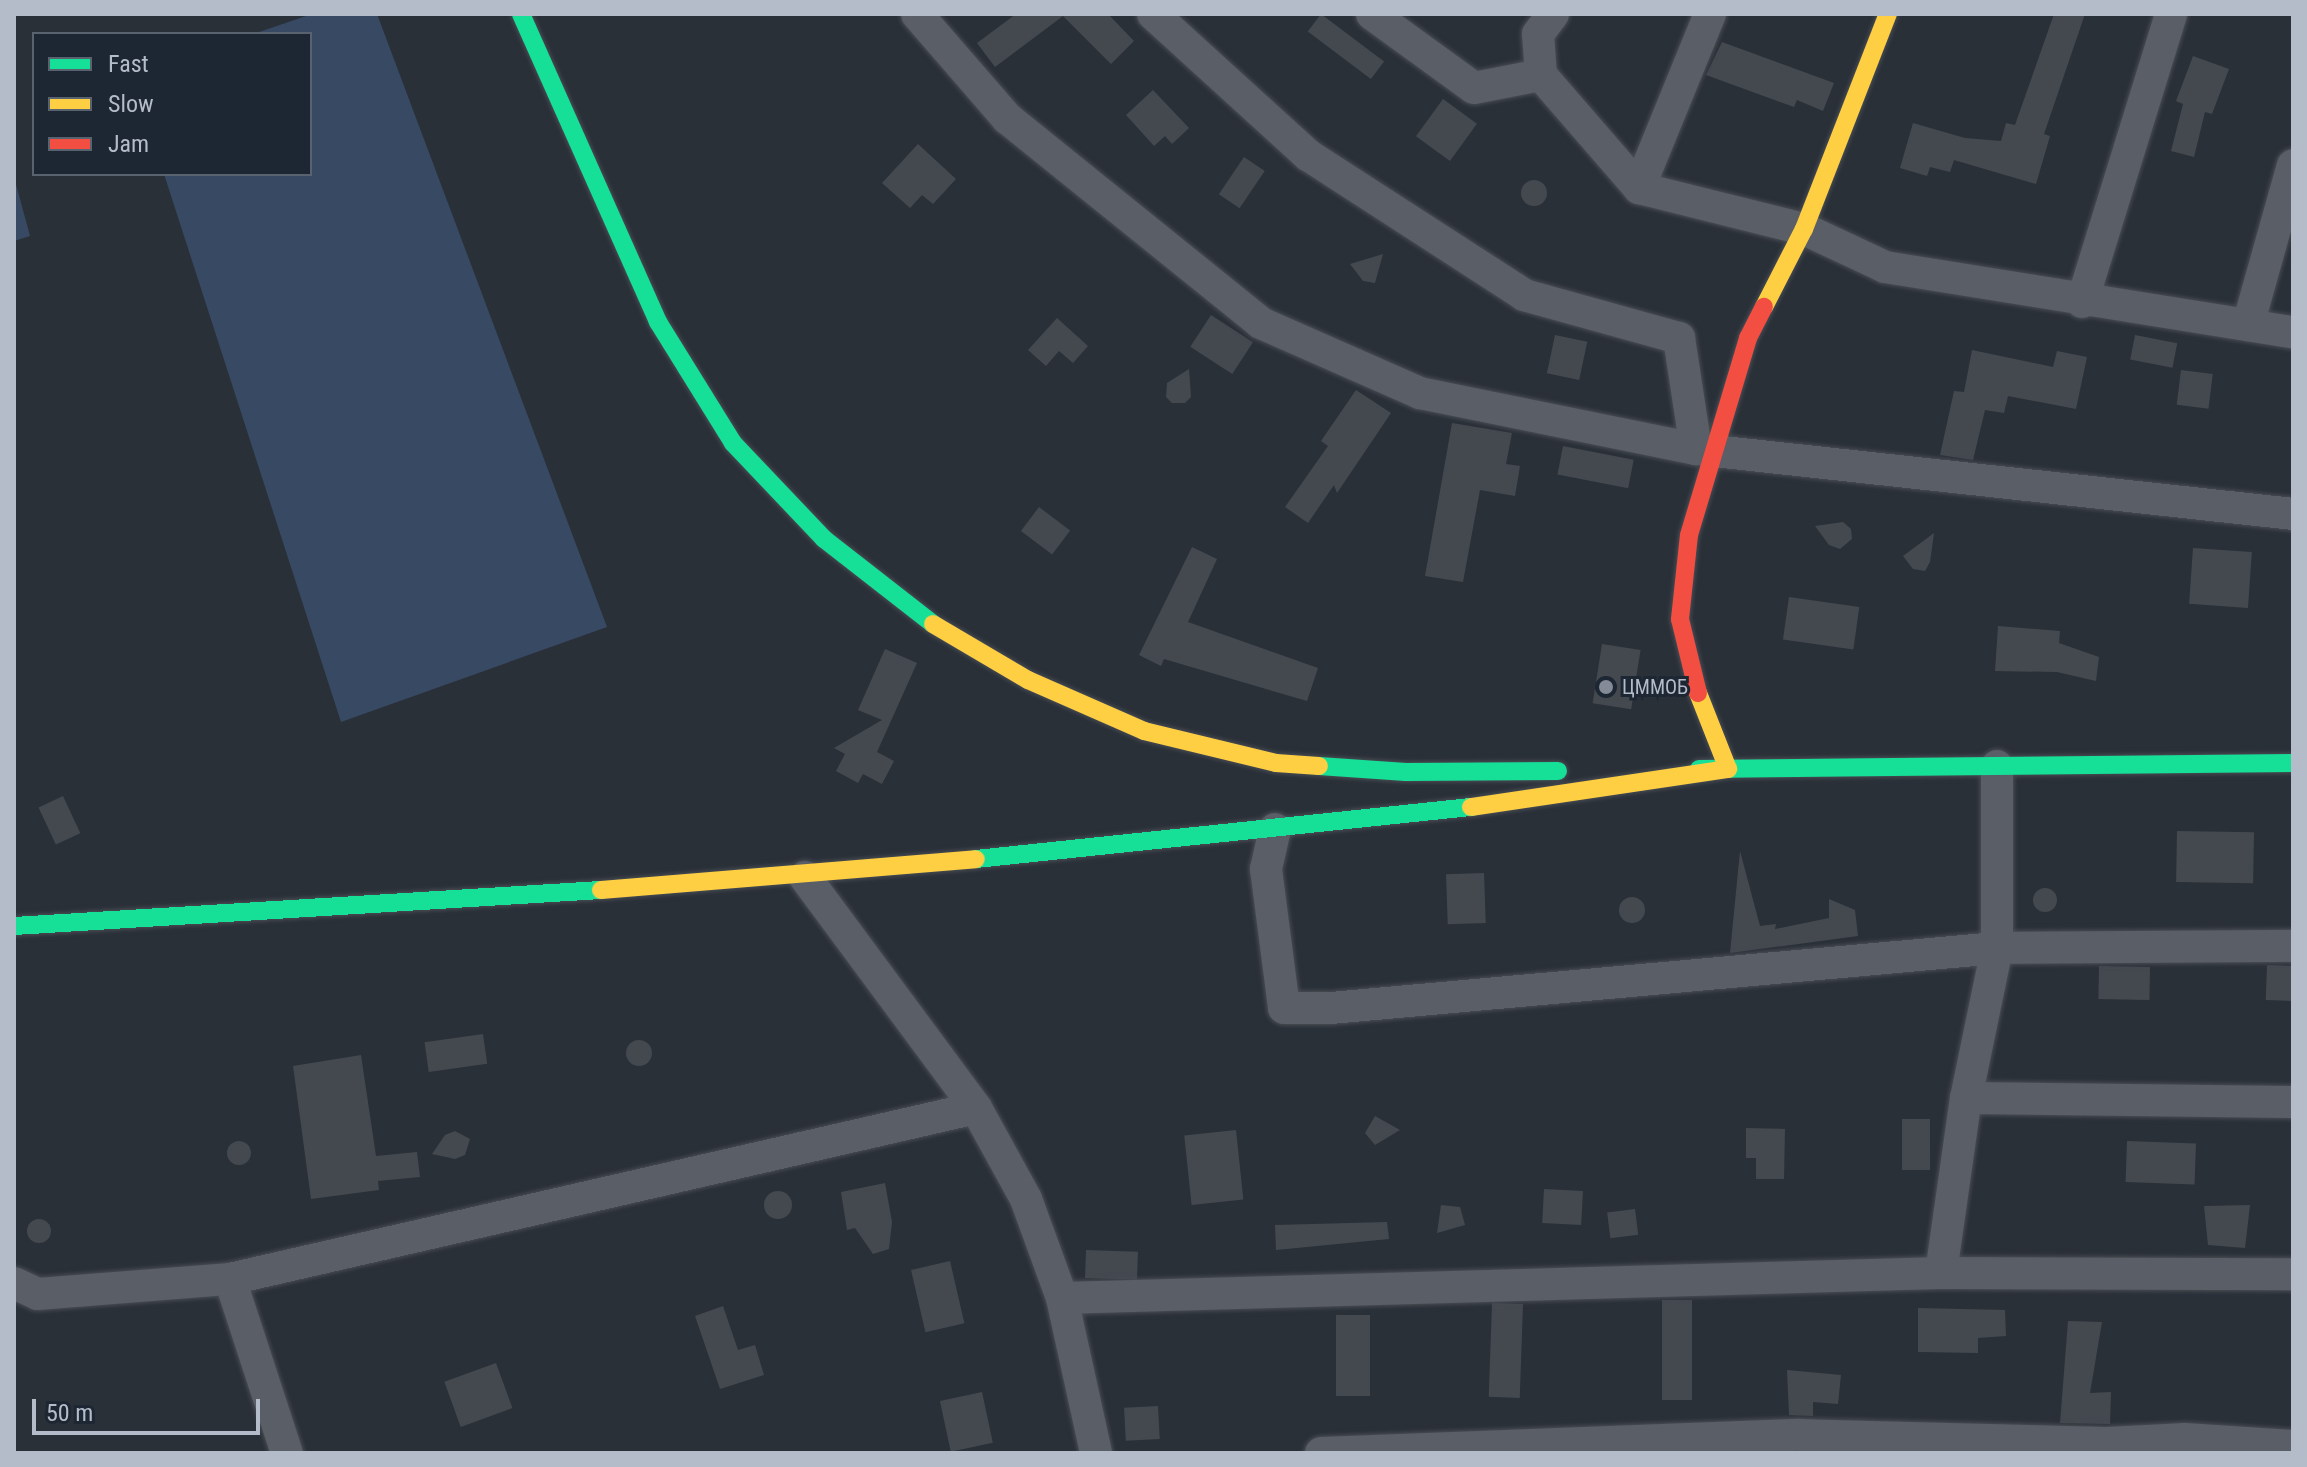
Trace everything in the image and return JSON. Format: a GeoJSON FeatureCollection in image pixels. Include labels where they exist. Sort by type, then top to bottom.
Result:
{"type":"FeatureCollection","features":[{"type":"Feature","properties":{"kind":"street"},"geometry":{"type":"LineString","coordinates":[[521,14],[645,294],[733,443],[824,539],[917,615],[1028,680],[1144,731],[1276,763],[1406,772],[2293,763]]}},
{"type":"Feature","properties":{"kind":"street"},"geometry":{"type":"LineString","coordinates":[[917,14],[1007,118],[1261,323],[1420,393],[1706,450],[2293,514]]}},
{"type":"Feature","properties":{"kind":"street"},"geometry":{"type":"LineString","coordinates":[[1153,14],[1308,155],[1524,295],[1679,338],[1706,450]]}},
{"type":"Feature","properties":{"kind":"street"},"geometry":{"type":"LineString","coordinates":[[1372,14],[1474,88],[1541,75]]}},
{"type":"Feature","properties":{"kind":"street"},"geometry":{"type":"LineString","coordinates":[[1639,188],[1710,14]]}},
{"type":"Feature","properties":{"kind":"street"},"geometry":{"type":"LineString","coordinates":[[1728,769],[1696,688],[1680,619],[1689,535],[1706,450],[1748,338],[1804,229],[1888,14]]}},
{"type":"Feature","properties":{"kind":"street"},"geometry":{"type":"LineString","coordinates":[[2082,302],[2171,14]]}},
{"type":"Feature","properties":{"kind":"street"},"geometry":{"type":"LineString","coordinates":[[1537,21],[1541,75],[1639,188],[1804,229],[1885,267],[2082,302],[2293,332]]}},
{"type":"Feature","properties":{"kind":"street"},"geometry":{"type":"LineString","coordinates":[[2248,325],[2293,165]]}},
{"type":"Feature","properties":{"kind":"street"},"geometry":{"type":"LineString","coordinates":[[1941,1273],[1966,1098],[1997,948],[1997,766]]}},
{"type":"Feature","properties":{"kind":"street"},"geometry":{"type":"LineString","coordinates":[[14,926],[805,877],[1427,813],[1728,769]]}},
{"type":"Feature","properties":{"kind":"street"},"geometry":{"type":"LineString","coordinates":[[1275,829],[1266,869],[1284,1008],[1331,1008],[1997,948],[2293,946]]}},
{"type":"Feature","properties":{"kind":"street"},"geometry":{"type":"LineString","coordinates":[[805,877],[976,1108],[1026,1199],[1062,1298],[1096,1453]]}},
{"type":"Feature","properties":{"kind":"street"},"geometry":{"type":"LineString","coordinates":[[1966,1098],[2293,1102]]}},
{"type":"Feature","properties":{"kind":"street"},"geometry":{"type":"LineString","coordinates":[[14,1283],[38,1294],[230,1279],[976,1108]]}},
{"type":"Feature","properties":{"kind":"street"},"geometry":{"type":"LineString","coordinates":[[1062,1298],[1941,1273],[2293,1274]]}},
{"type":"Feature","properties":{"kind":"street"},"geometry":{"type":"LineString","coordinates":[[230,1279],[287,1453]]}},
{"type":"Feature","properties":{"kind":"street"},"geometry":{"type":"LineString","coordinates":[[1321,1453],[1799,1435],[2107,1443],[2185,1439],[2293,1446]]}},
{"type":"Feature","properties":{"kind":"water"},"geometry":{"type":"Polygon","coordinates":[[[312,14],[377,14],[607,627],[341,722],[165,176],[312,176],[312,32],[259,32],[312,14]]]}},
{"type":"Feature","properties":{"kind":"water"},"geometry":{"type":"Polygon","coordinates":[[[14,177],[30,236],[14,241],[14,177]]]}},
{"type":"Feature","properties":{"kind":"building"},"geometry":{"type":"Polygon","coordinates":[[[1016,14],[1108,14],[1134,41],[1111,64],[1063,16],[995,67],[977,43],[1016,14]]]}},
{"type":"Feature","properties":{"kind":"building"},"geometry":{"type":"Polygon","coordinates":[[[1321,14],[1384,62],[1371,79],[1308,32],[1321,14]]]}},
{"type":"Feature","properties":{"kind":"building"},"geometry":{"type":"Polygon","coordinates":[[[2054,14],[2085,14],[2044,134],[2050,136],[2036,184],[1954,160],[1950,172],[1930,167],[1927,176],[1900,168],[1913,123],[1965,138],[2001,141],[2006,123],[2015,125],[2054,14]]]}},
{"type":"Feature","properties":{"kind":"building"},"geometry":{"type":"Polygon","coordinates":[[[1722,42],[1834,83],[1823,111],[1797,100],[1794,107],[1706,75],[1722,42]]]}},
{"type":"Feature","properties":{"kind":"building"},"geometry":{"type":"Polygon","coordinates":[[[2193,56],[2229,69],[2212,114],[2205,112],[2194,157],[2171,151],[2183,104],[2176,101],[2193,56]]]}},
{"type":"Feature","properties":{"kind":"building"},"geometry":{"type":"Polygon","coordinates":[[[1153,90],[1189,128],[1172,144],[1165,136],[1154,146],[1126,115],[1153,90]]]}},
{"type":"Feature","properties":{"kind":"building"},"geometry":{"type":"Polygon","coordinates":[[[1443,99],[1477,124],[1450,161],[1416,136],[1443,99]]]}},
{"type":"Feature","properties":{"kind":"building"},"geometry":{"type":"Polygon","coordinates":[[[918,144],[956,179],[933,204],[922,195],[910,208],[882,183],[918,144]]]}},
{"type":"Feature","properties":{"kind":"building"},"geometry":{"type":"Polygon","coordinates":[[[1244,157],[1265,171],[1240,208],[1219,194],[1244,157]]]}},
{"type":"Feature","properties":{"kind":"building"},"geometry":{"type":"Polygon","coordinates":[[[1534,180],[1543,184],[1547,193],[1543,202],[1534,206],[1525,202],[1521,193],[1525,184],[1534,180]]]}},
{"type":"Feature","properties":{"kind":"building"},"geometry":{"type":"Polygon","coordinates":[[[1383,254],[1375,283],[1363,281],[1350,264],[1383,254]]]}},
{"type":"Feature","properties":{"kind":"building"},"geometry":{"type":"Polygon","coordinates":[[[1211,315],[1253,342],[1232,374],[1190,347],[1211,315]]]}},
{"type":"Feature","properties":{"kind":"building"},"geometry":{"type":"Polygon","coordinates":[[[1057,318],[1088,346],[1073,363],[1059,351],[1046,366],[1028,350],[1057,318]]]}},
{"type":"Feature","properties":{"kind":"building"},"geometry":{"type":"Polygon","coordinates":[[[1555,335],[1587,342],[1579,380],[1547,373],[1555,335]]]}},
{"type":"Feature","properties":{"kind":"building"},"geometry":{"type":"Polygon","coordinates":[[[2135,335],[2177,343],[2172,368],[2130,360],[2135,335]]]}},
{"type":"Feature","properties":{"kind":"building"},"geometry":{"type":"Polygon","coordinates":[[[1972,350],[2053,367],[2057,351],[2087,357],[2076,409],[2008,396],[2004,413],[1985,410],[1973,460],[1940,455],[1954,391],[1964,392],[1972,350]]]}},
{"type":"Feature","properties":{"kind":"building"},"geometry":{"type":"Polygon","coordinates":[[[1189,369],[1191,397],[1185,403],[1172,403],[1166,397],[1167,383],[1189,369]]]}},
{"type":"Feature","properties":{"kind":"building"},"geometry":{"type":"Polygon","coordinates":[[[2181,370],[2213,374],[2208,409],[2177,405],[2181,370]]]}},
{"type":"Feature","properties":{"kind":"building"},"geometry":{"type":"Polygon","coordinates":[[[1356,390],[1391,413],[1337,493],[1334,485],[1308,523],[1285,507],[1328,446],[1321,441],[1356,390]]]}},
{"type":"Feature","properties":{"kind":"building"},"geometry":{"type":"Polygon","coordinates":[[[1452,423],[1512,433],[1506,464],[1520,466],[1515,496],[1480,490],[1463,582],[1425,576],[1452,423]]]}},
{"type":"Feature","properties":{"kind":"building"},"geometry":{"type":"Polygon","coordinates":[[[1563,446],[1634,460],[1628,488],[1557,474],[1563,446]]]}},
{"type":"Feature","properties":{"kind":"building"},"geometry":{"type":"Polygon","coordinates":[[[1039,507],[1070,530],[1052,554],[1021,531],[1039,507]]]}},
{"type":"Feature","properties":{"kind":"building"},"geometry":{"type":"Polygon","coordinates":[[[1843,522],[1851,529],[1852,539],[1840,549],[1829,545],[1815,526],[1843,522]]]}},
{"type":"Feature","properties":{"kind":"building"},"geometry":{"type":"Polygon","coordinates":[[[1934,533],[1930,562],[1925,571],[1913,569],[1903,556],[1934,533]]]}},
{"type":"Feature","properties":{"kind":"building"},"geometry":{"type":"Polygon","coordinates":[[[1192,547],[1217,559],[1188,622],[1318,668],[1307,701],[1164,659],[1161,666],[1139,655],[1192,547]]]}},
{"type":"Feature","properties":{"kind":"building"},"geometry":{"type":"Polygon","coordinates":[[[2193,548],[2252,552],[2248,608],[2189,604],[2193,548]]]}},
{"type":"Feature","properties":{"kind":"building"},"geometry":{"type":"Polygon","coordinates":[[[1789,597],[1859,607],[1853,649],[1783,640],[1789,597]]]}},
{"type":"Feature","properties":{"kind":"building"},"geometry":{"type":"Polygon","coordinates":[[[1998,626],[2060,631],[2059,643],[2099,657],[2096,681],[2057,672],[1995,671],[1998,626]]]}},
{"type":"Feature","properties":{"kind":"building"},"geometry":{"type":"Polygon","coordinates":[[[1602,644],[1641,650],[1631,709],[1593,703],[1602,644]]]}},
{"type":"Feature","properties":{"kind":"building"},"geometry":{"type":"Polygon","coordinates":[[[885,649],[917,663],[877,752],[894,761],[882,784],[863,774],[858,783],[836,771],[845,754],[834,748],[882,720],[858,710],[885,649]]]}},
{"type":"Feature","properties":{"kind":"building"},"geometry":{"type":"Polygon","coordinates":[[[63,796],[80,833],[56,845],[39,807],[63,796]]]}},
{"type":"Feature","properties":{"kind":"building"},"geometry":{"type":"Polygon","coordinates":[[[2177,831],[2254,832],[2253,883],[2176,882],[2177,831]]]}},
{"type":"Feature","properties":{"kind":"building"},"geometry":{"type":"Polygon","coordinates":[[[1740,851],[1760,926],[1776,924],[1775,929],[1829,918],[1829,899],[1855,910],[1858,936],[1730,953],[1740,851]]]}},
{"type":"Feature","properties":{"kind":"building"},"geometry":{"type":"Polygon","coordinates":[[[1484,873],[1486,923],[1448,924],[1446,874],[1484,873]]]}},
{"type":"Feature","properties":{"kind":"building"},"geometry":{"type":"Polygon","coordinates":[[[2045,888],[2054,891],[2057,900],[2054,909],[2045,912],[2036,909],[2033,900],[2036,891],[2045,888]]]}},
{"type":"Feature","properties":{"kind":"building"},"geometry":{"type":"Polygon","coordinates":[[[1632,897],[1642,900],[1645,910],[1642,920],[1632,923],[1622,920],[1619,910],[1622,900],[1632,897]]]}},
{"type":"Feature","properties":{"kind":"building"},"geometry":{"type":"Polygon","coordinates":[[[2267,965],[2293,966],[2292,1001],[2266,1000],[2267,965]]]}},
{"type":"Feature","properties":{"kind":"building"},"geometry":{"type":"Polygon","coordinates":[[[2099,966],[2150,967],[2149,1000],[2098,999],[2099,966]]]}},
{"type":"Feature","properties":{"kind":"building"},"geometry":{"type":"Polygon","coordinates":[[[483,1034],[487,1064],[429,1072],[425,1042],[483,1034]]]}},
{"type":"Feature","properties":{"kind":"building"},"geometry":{"type":"Polygon","coordinates":[[[639,1040],[649,1043],[652,1053],[649,1063],[639,1066],[629,1063],[626,1053],[629,1043],[639,1040]]]}},
{"type":"Feature","properties":{"kind":"building"},"geometry":{"type":"Polygon","coordinates":[[[361,1055],[376,1156],[417,1152],[420,1177],[378,1181],[379,1190],[311,1199],[293,1066],[361,1055]]]}},
{"type":"Feature","properties":{"kind":"building"},"geometry":{"type":"Polygon","coordinates":[[[1375,1116],[1400,1130],[1375,1145],[1365,1133],[1375,1116]]]}},
{"type":"Feature","properties":{"kind":"building"},"geometry":{"type":"Polygon","coordinates":[[[1902,1119],[1930,1119],[1930,1170],[1902,1170],[1902,1119]]]}},
{"type":"Feature","properties":{"kind":"building"},"geometry":{"type":"Polygon","coordinates":[[[1746,1128],[1785,1129],[1784,1179],[1756,1179],[1756,1158],[1746,1158],[1746,1128]]]}},
{"type":"Feature","properties":{"kind":"building"},"geometry":{"type":"Polygon","coordinates":[[[1236,1130],[1243,1200],[1192,1205],[1184,1135],[1236,1130]]]}},
{"type":"Feature","properties":{"kind":"building"},"geometry":{"type":"Polygon","coordinates":[[[455,1131],[470,1139],[465,1155],[455,1159],[432,1154],[445,1135],[455,1131]]]}},
{"type":"Feature","properties":{"kind":"building"},"geometry":{"type":"Polygon","coordinates":[[[239,1141],[248,1144],[251,1153],[248,1162],[239,1165],[230,1162],[227,1153],[230,1144],[239,1141]]]}},
{"type":"Feature","properties":{"kind":"building"},"geometry":{"type":"Polygon","coordinates":[[[2127,1141],[2196,1143],[2195,1184],[2126,1182],[2127,1141]]]}},
{"type":"Feature","properties":{"kind":"building"},"geometry":{"type":"Polygon","coordinates":[[[885,1183],[892,1222],[889,1249],[873,1254],[855,1228],[847,1230],[841,1192],[885,1183]]]}},
{"type":"Feature","properties":{"kind":"building"},"geometry":{"type":"Polygon","coordinates":[[[1544,1189],[1583,1191],[1581,1225],[1542,1223],[1544,1189]]]}},
{"type":"Feature","properties":{"kind":"building"},"geometry":{"type":"Polygon","coordinates":[[[778,1191],[788,1195],[792,1205],[788,1215],[778,1219],[768,1215],[764,1205],[768,1195],[778,1191]]]}},
{"type":"Feature","properties":{"kind":"building"},"geometry":{"type":"Polygon","coordinates":[[[1441,1205],[1460,1207],[1465,1225],[1437,1233],[1441,1205]]]}},
{"type":"Feature","properties":{"kind":"building"},"geometry":{"type":"Polygon","coordinates":[[[2250,1205],[2245,1248],[2208,1245],[2204,1206],[2250,1205]]]}},
{"type":"Feature","properties":{"kind":"building"},"geometry":{"type":"Polygon","coordinates":[[[1635,1209],[1638,1235],[1610,1238],[1607,1212],[1635,1209]]]}},
{"type":"Feature","properties":{"kind":"building"},"geometry":{"type":"Polygon","coordinates":[[[39,1219],[48,1222],[51,1231],[48,1240],[39,1243],[30,1240],[27,1231],[30,1222],[39,1219]]]}},
{"type":"Feature","properties":{"kind":"building"},"geometry":{"type":"Polygon","coordinates":[[[1387,1222],[1389,1239],[1276,1250],[1275,1225],[1387,1222]]]}},
{"type":"Feature","properties":{"kind":"building"},"geometry":{"type":"Polygon","coordinates":[[[1086,1250],[1138,1252],[1137,1280],[1085,1278],[1086,1250]]]}},
{"type":"Feature","properties":{"kind":"building"},"geometry":{"type":"Polygon","coordinates":[[[950,1261],[964,1323],[925,1332],[911,1270],[950,1261]]]}},
{"type":"Feature","properties":{"kind":"building"},"geometry":{"type":"Polygon","coordinates":[[[1662,1300],[1692,1300],[1692,1400],[1662,1400],[1662,1300]]]}},
{"type":"Feature","properties":{"kind":"building"},"geometry":{"type":"Polygon","coordinates":[[[1492,1303],[1523,1304],[1520,1398],[1489,1397],[1492,1303]]]}},
{"type":"Feature","properties":{"kind":"building"},"geometry":{"type":"Polygon","coordinates":[[[723,1306],[738,1350],[755,1345],[764,1375],[720,1389],[695,1316],[723,1306]]]}},
{"type":"Feature","properties":{"kind":"building"},"geometry":{"type":"Polygon","coordinates":[[[1918,1308],[2005,1310],[2006,1336],[1978,1338],[1978,1353],[1918,1352],[1918,1308]]]}},
{"type":"Feature","properties":{"kind":"building"},"geometry":{"type":"Polygon","coordinates":[[[1336,1315],[1370,1315],[1370,1396],[1336,1396],[1336,1315]]]}},
{"type":"Feature","properties":{"kind":"building"},"geometry":{"type":"Polygon","coordinates":[[[2068,1321],[2102,1322],[2090,1393],[2111,1392],[2110,1424],[2060,1423],[2068,1321]]]}},
{"type":"Feature","properties":{"kind":"building"},"geometry":{"type":"Polygon","coordinates":[[[496,1363],[512,1408],[461,1427],[444,1382],[496,1363]]]}},
{"type":"Feature","properties":{"kind":"building"},"geometry":{"type":"Polygon","coordinates":[[[1787,1370],[1841,1375],[1838,1404],[1813,1402],[1813,1416],[1789,1415],[1787,1370]]]}},
{"type":"Feature","properties":{"kind":"building"},"geometry":{"type":"Polygon","coordinates":[[[982,1392],[993,1443],[951,1452],[940,1401],[982,1392]]]}},
{"type":"Feature","properties":{"kind":"building"},"geometry":{"type":"Polygon","coordinates":[[[1158,1406],[1160,1439],[1126,1441],[1124,1408],[1158,1406]]]}},
{"type":"Feature","properties":{"kind":"traffic: fast"},"geometry":{"type":"LineString","coordinates":[[521,14],[658,322],[733,443],[824,539],[933,624]]}},
{"type":"Feature","properties":{"kind":"traffic: fast"},"geometry":{"type":"LineString","coordinates":[[1699,769],[2293,763]]}},
{"type":"Feature","properties":{"kind":"traffic: fast"},"geometry":{"type":"LineString","coordinates":[[1319,766],[1406,772],[1558,771]]}},
{"type":"Feature","properties":{"kind":"traffic: fast"},"geometry":{"type":"LineString","coordinates":[[976,859],[1471,807]]}},
{"type":"Feature","properties":{"kind":"traffic: fast"},"geometry":{"type":"LineString","coordinates":[[14,926],[601,890]]}},
{"type":"Feature","properties":{"kind":"traffic: slow"},"geometry":{"type":"LineString","coordinates":[[1764,307],[1804,229],[1888,14]]}},
{"type":"Feature","properties":{"kind":"traffic: slow"},"geometry":{"type":"LineString","coordinates":[[933,624],[1028,680],[1144,731],[1276,763],[1319,766]]}},
{"type":"Feature","properties":{"kind":"traffic: slow"},"geometry":{"type":"LineString","coordinates":[[1471,807],[1728,769],[1698,693]]}},
{"type":"Feature","properties":{"kind":"traffic: slow"},"geometry":{"type":"LineString","coordinates":[[601,890],[976,859]]}},
{"type":"Feature","properties":{"kind":"traffic: jam"},"geometry":{"type":"LineString","coordinates":[[1698,693],[1680,619],[1689,535],[1748,338],[1764,307]]}},
{"type":"Feature","properties":{"kind":"place","name":"ЦММОБ"},"geometry":{"type":"Point","coordinates":[1606,687]}}]}
